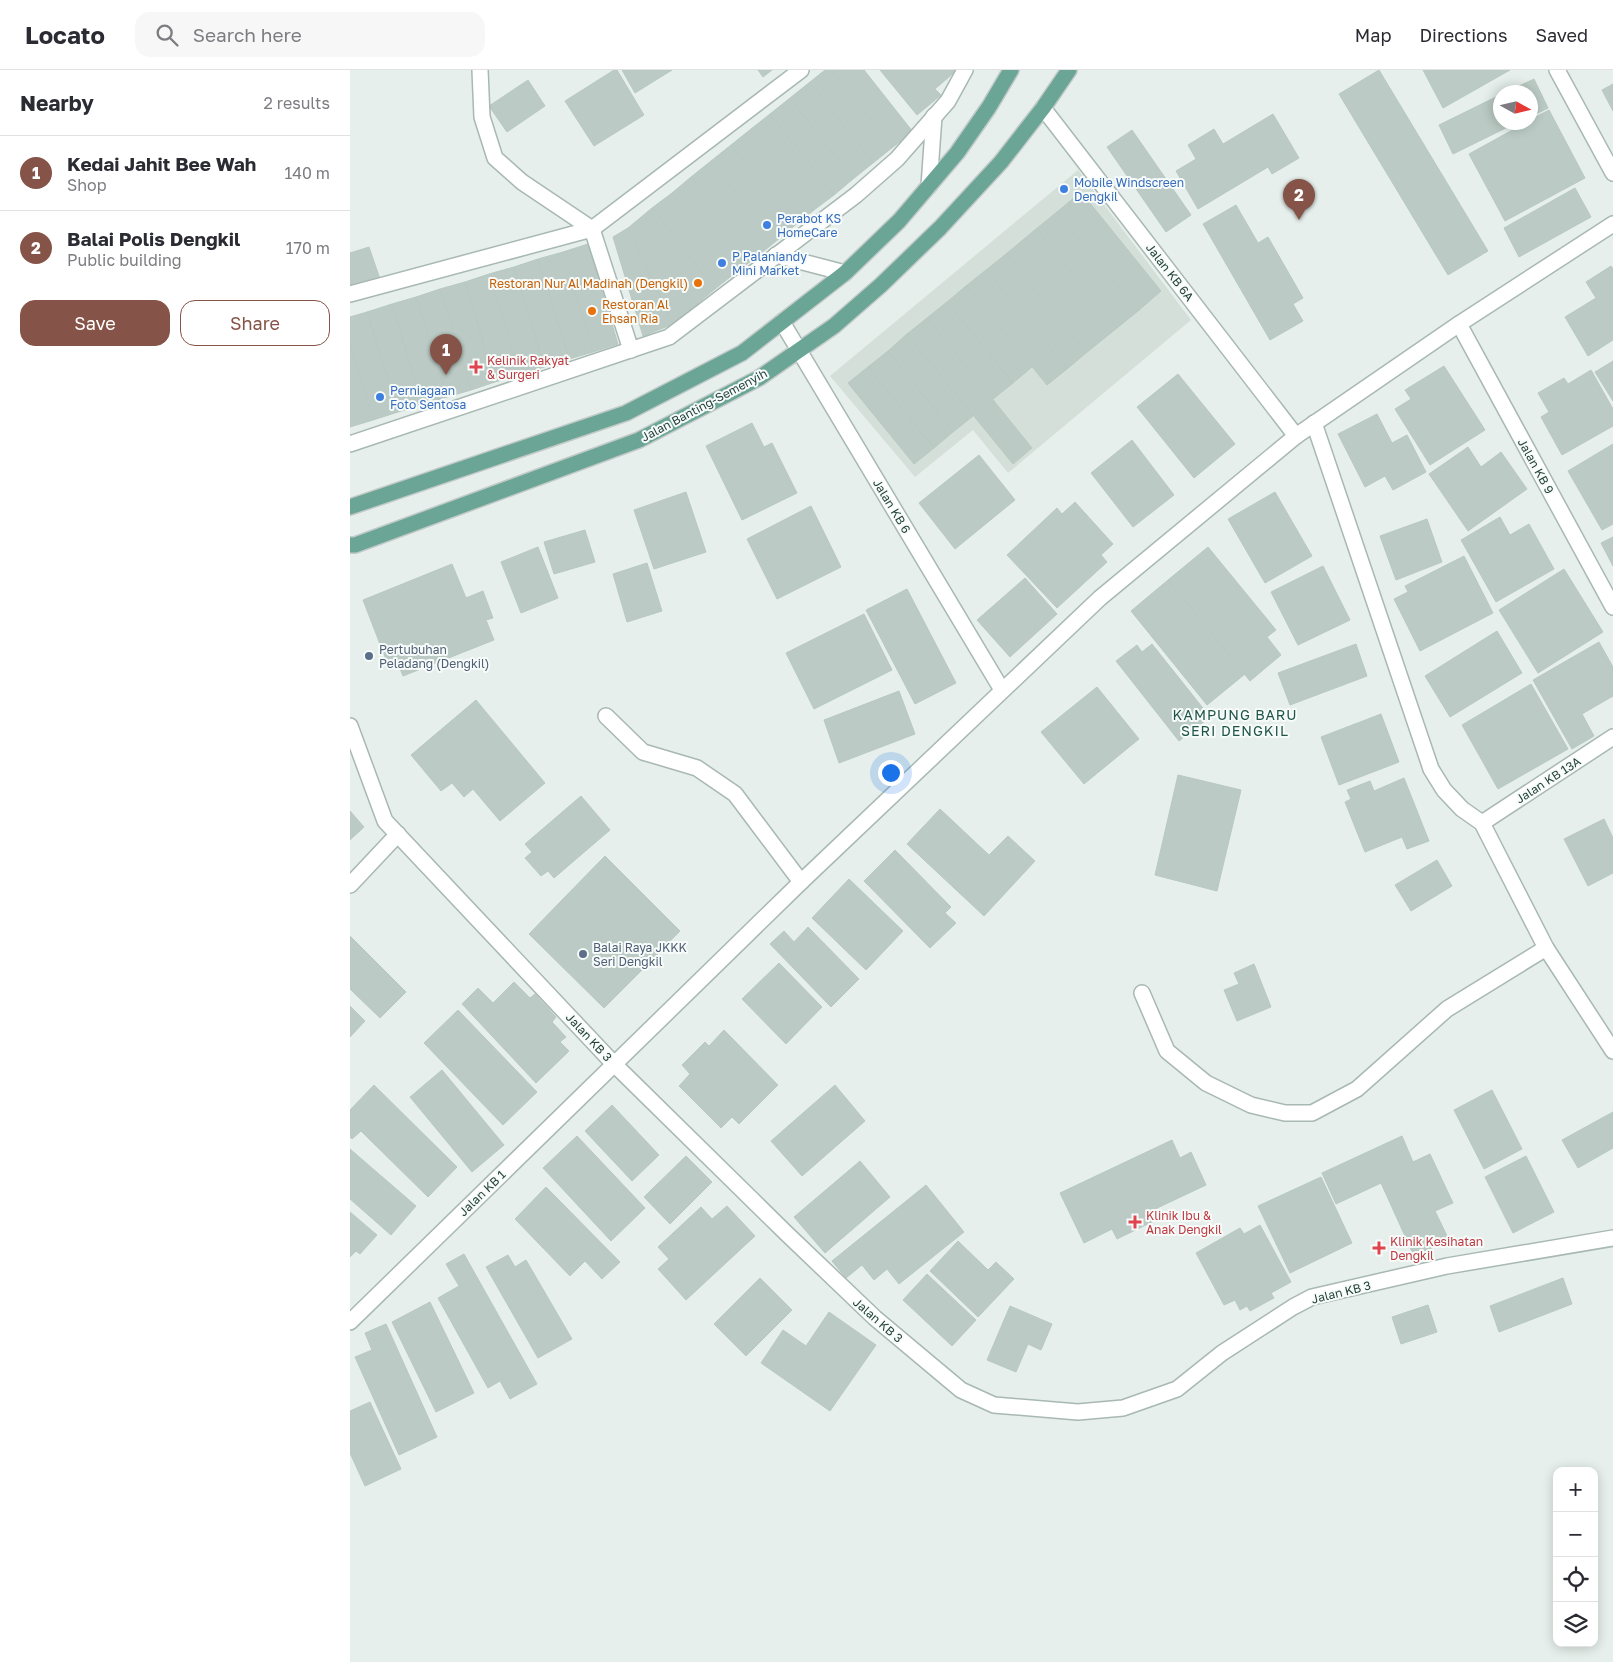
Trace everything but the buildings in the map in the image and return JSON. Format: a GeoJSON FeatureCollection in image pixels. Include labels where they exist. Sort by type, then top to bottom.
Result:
{"type":"FeatureCollection","features":[{"type":"Feature","properties":{"kind":"main road"},"geometry":{"type":"LineString","coordinates":[[350,507],[626,413],[742,353],[845,273],[899,221],[957,153],[990,107],[1012,70]]}},
{"type":"Feature","properties":{"kind":"main road","name":"Jalan Banting-Semenyih"},"geometry":{"type":"LineString","coordinates":[[350,545],[355,545],[639,440],[759,378],[834,326],[940,228],[1001,162],[1043,108],[1069,70]]}},
{"type":"Feature","properties":{"kind":"street"},"geometry":{"type":"LineString","coordinates":[[480,70],[482,117],[496,158],[522,182],[592,230],[631,350]]}},
{"type":"Feature","properties":{"kind":"street"},"geometry":{"type":"LineString","coordinates":[[350,294],[592,230],[801,70]]}},
{"type":"Feature","properties":{"kind":"street"},"geometry":{"type":"LineString","coordinates":[[350,444],[669,337],[856,195],[897,159],[948,101],[965,70]]}},
{"type":"Feature","properties":{"kind":"street"},"geometry":{"type":"LineString","coordinates":[[1559,71],[1613,173]]}},
{"type":"Feature","properties":{"kind":"street","name":"Jalan KB 6A"},"geometry":{"type":"LineString","coordinates":[[1043,108],[1296,436]]}},
{"type":"Feature","properties":{"kind":"street"},"geometry":{"type":"LineString","coordinates":[[929,186],[934,116]]}},
{"type":"Feature","properties":{"kind":"street","name":"Jalan KB 1"},"geometry":{"type":"LineString","coordinates":[[350,1322],[801,882],[1100,598],[1296,436],[1459,324],[1613,224]]}},
{"type":"Feature","properties":{"kind":"street"},"geometry":{"type":"LineString","coordinates":[[776,254],[845,273]]}},
{"type":"Feature","properties":{"kind":"street","name":"Jalan KB 6"},"geometry":{"type":"LineString","coordinates":[[782,322],[1002,690]]}},
{"type":"Feature","properties":{"kind":"street","name":"Jalan KB 9"},"geometry":{"type":"LineString","coordinates":[[1459,324],[1613,607]]}},
{"type":"Feature","properties":{"kind":"street"},"geometry":{"type":"LineString","coordinates":[[1314,423],[1431,769],[1444,790],[1462,809],[1482,823],[1546,948],[1613,1051]]}},
{"type":"Feature","properties":{"kind":"street"},"geometry":{"type":"LineString","coordinates":[[606,716],[643,752],[697,768],[735,794],[801,882]]}},
{"type":"Feature","properties":{"kind":"street","name":"Jalan KB 3"},"geometry":{"type":"LineString","coordinates":[[350,726],[385,821],[614,1064],[875,1318],[962,1390],[994,1405],[1078,1412],[1123,1408],[1177,1389],[1222,1353],[1293,1307],[1312,1298],[1446,1266],[1613,1238]]}},
{"type":"Feature","properties":{"kind":"street","name":"Jalan KB 13A"},"geometry":{"type":"LineString","coordinates":[[1482,823],[1613,736]]}},
{"type":"Feature","properties":{"kind":"street"},"geometry":{"type":"LineString","coordinates":[[350,885],[398,834]]}},
{"type":"Feature","properties":{"kind":"street"},"geometry":{"type":"LineString","coordinates":[[1142,993],[1166,1051],[1206,1083],[1251,1105],[1285,1113],[1312,1112],[1357,1089],[1447,1009],[1546,948]]}},
{"type":"Feature","properties":{"kind":"shaded area"},"geometry":{"type":"Polygon","coordinates":[[[1078,170],[1191,320],[1008,473],[973,430],[915,477],[830,376],[1078,170]]]}},
{"type":"Feature","properties":{"kind":"place","name":"Mobile Windscreen Dengkil"},"geometry":{"type":"Point","coordinates":[1064,189]}},
{"type":"Feature","properties":{"kind":"place","name":"Balai Polis Dengkil"},"geometry":{"type":"Point","coordinates":[1299,220]}},
{"type":"Feature","properties":{"kind":"place","name":"Perabot KS HomeCare"},"geometry":{"type":"Point","coordinates":[767,225]}},
{"type":"Feature","properties":{"kind":"place","name":"P Palaniandy Mini Market"},"geometry":{"type":"Point","coordinates":[722,263]}},
{"type":"Feature","properties":{"kind":"place","name":"Restoran Nur Al Madinah (Dengkil)"},"geometry":{"type":"Point","coordinates":[698,283]}},
{"type":"Feature","properties":{"kind":"place","name":"Restoran Al Ehsan Ria"},"geometry":{"type":"Point","coordinates":[592,311]}},
{"type":"Feature","properties":{"kind":"place","name":"Kelinik Rakyat & Surgeri"},"geometry":{"type":"Point","coordinates":[476,367]}},
{"type":"Feature","properties":{"kind":"place","name":"Kedai Jahit Bee Wah"},"geometry":{"type":"Point","coordinates":[446,375]}},
{"type":"Feature","properties":{"kind":"place","name":"Perniagaan Foto Sentosa"},"geometry":{"type":"Point","coordinates":[380,397]}},
{"type":"Feature","properties":{"kind":"place","name":"Pertubuhan Peladang (Dengkil)"},"geometry":{"type":"Point","coordinates":[369,656]}},
{"type":"Feature","properties":{"kind":"place","name":"Balai Raya JKKK Seri Dengkil"},"geometry":{"type":"Point","coordinates":[583,954]}},
{"type":"Feature","properties":{"kind":"place","name":"Klinik Ibu & Anak Dengkil"},"geometry":{"type":"Point","coordinates":[1135,1222]}},
{"type":"Feature","properties":{"kind":"place","name":"Klinik Kesihatan Dengkil"},"geometry":{"type":"Point","coordinates":[1379,1248]}},
{"type":"Feature","properties":{"kind":"district","name":"KAMPUNG BARU SERI DENGKIL"},"geometry":{"type":"Point","coordinates":[1235,722]}}]}
